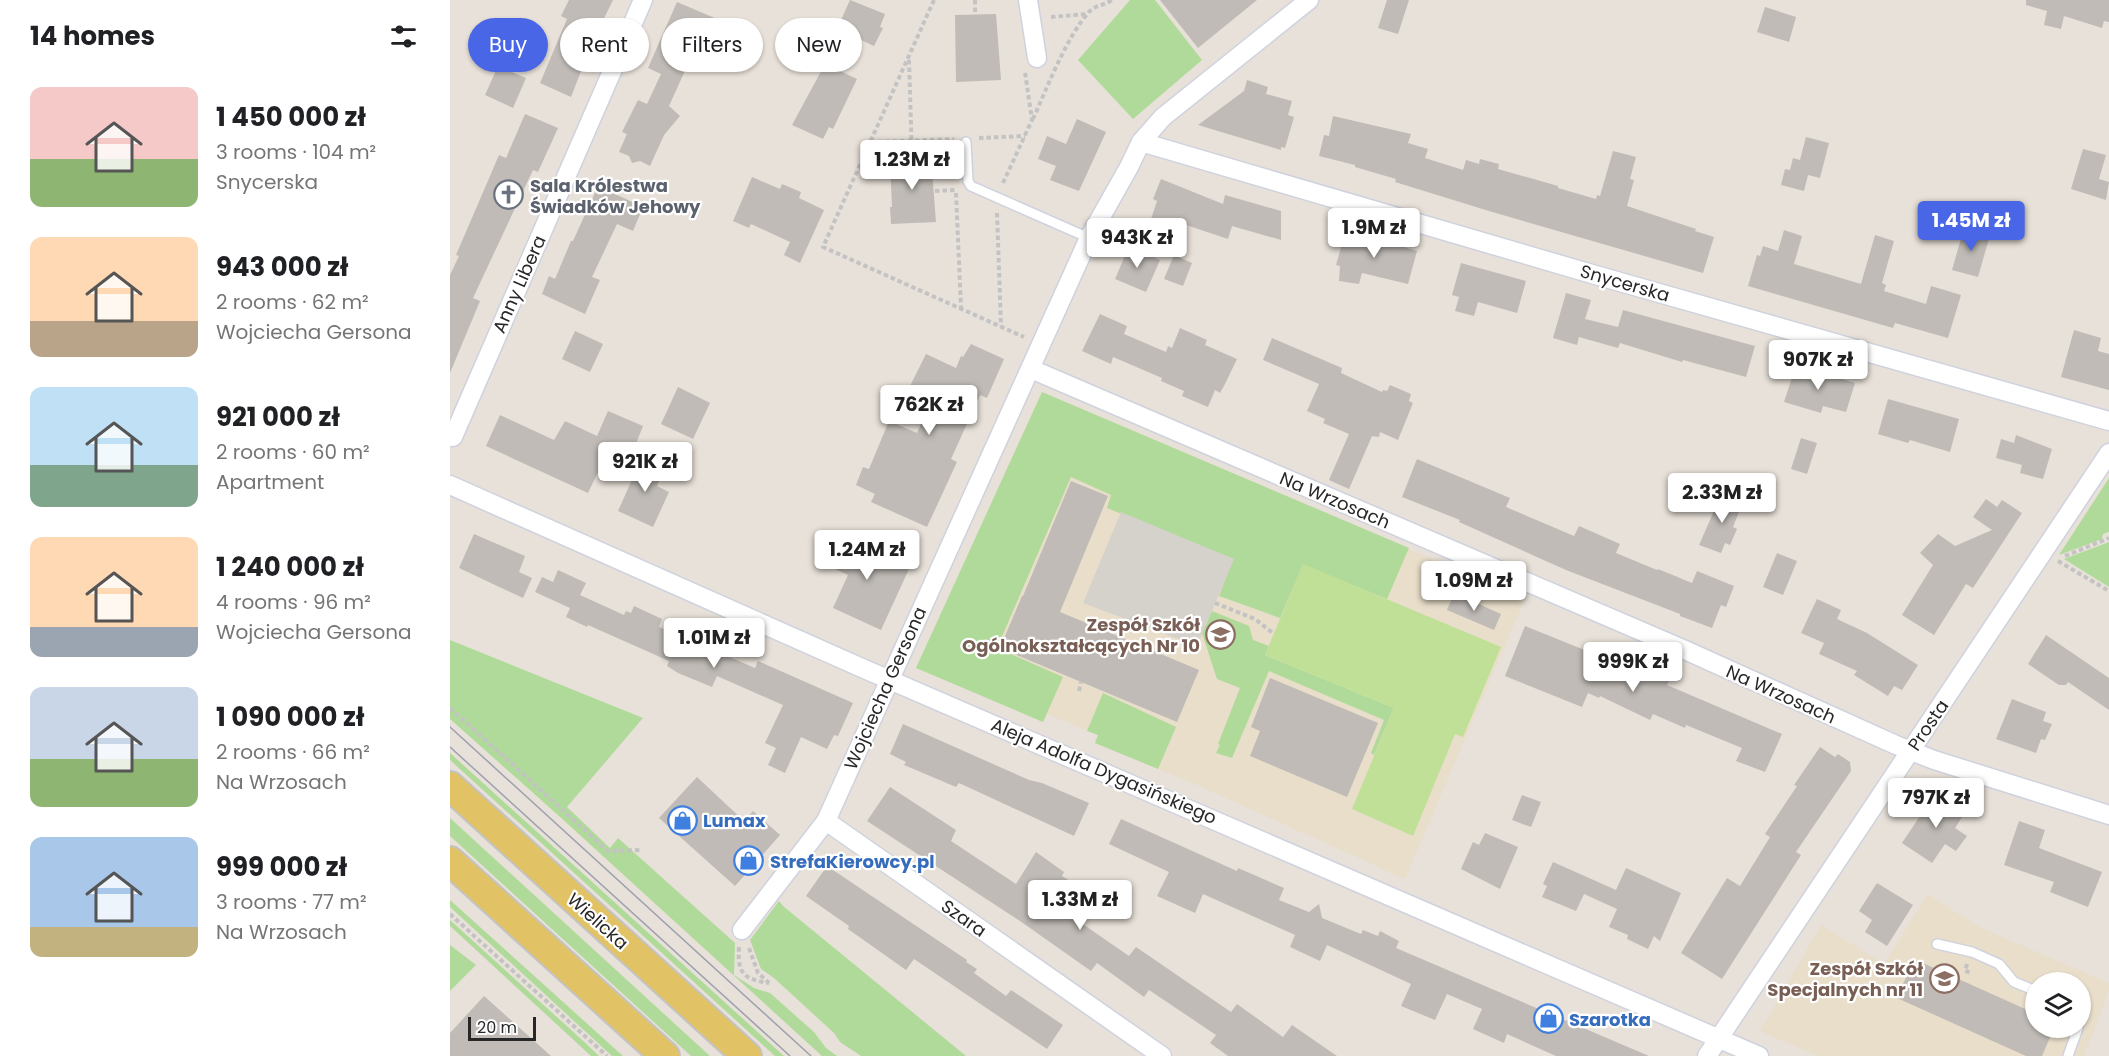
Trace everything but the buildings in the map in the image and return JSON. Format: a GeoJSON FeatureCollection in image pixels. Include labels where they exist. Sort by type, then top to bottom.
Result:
{"type":"FeatureCollection","features":[{"type":"Feature","properties":{"kind":"main road","name":"Wielicka"},"geometry":{"type":"LineString","coordinates":[[450,786],[747,1056]]}},
{"type":"Feature","properties":{"kind":"main road"},"geometry":{"type":"LineString","coordinates":[[450,861],[665,1056]]}},
{"type":"Feature","properties":{"kind":"street","name":"Anny Libera"},"geometry":{"type":"LineString","coordinates":[[453,437],[643,0]]}},
{"type":"Feature","properties":{"kind":"street"},"geometry":{"type":"LineString","coordinates":[[1028,0],[1037,58]]}},
{"type":"Feature","properties":{"kind":"street","name":"Wojciecha Gersona"},"geometry":{"type":"LineString","coordinates":[[742,930],[826,821],[1089,238],[1141,142],[1163,117],[1309,0]]}},
{"type":"Feature","properties":{"kind":"street","name":"Snycerska"},"geometry":{"type":"LineString","coordinates":[[1141,142],[1633,286],[2109,421]]}},
{"type":"Feature","properties":{"kind":"street","name":"Na Wrzosach"},"geometry":{"type":"LineString","coordinates":[[1030,369],[1934,760],[2109,815]]}},
{"type":"Feature","properties":{"kind":"street","name":"Prosta"},"geometry":{"type":"LineString","coordinates":[[1707,1056],[2109,453]]}},
{"type":"Feature","properties":{"kind":"street","name":"Aleja Adolfa Dygasińskiego"},"geometry":{"type":"LineString","coordinates":[[450,485],[889,679],[1759,1056]]}},
{"type":"Feature","properties":{"kind":"street","name":"Szara"},"geometry":{"type":"LineString","coordinates":[[826,821],[1162,1056]]}},
{"type":"Feature","properties":{"kind":"lane"},"geometry":{"type":"LineString","coordinates":[[966,140],[968,181],[971,186],[1089,238]]}},
{"type":"Feature","properties":{"kind":"lane"},"geometry":{"type":"LineString","coordinates":[[1937,944],[1972,952],[1999,964],[2014,982],[2025,986]]}},
{"type":"Feature","properties":{"kind":"lane"},"geometry":{"type":"LineString","coordinates":[[2068,1056],[2074,1038]]}},
{"type":"Feature","properties":{"kind":"path"},"geometry":{"type":"LineString","coordinates":[[936,0],[823,247],[1027,338]]}},
{"type":"Feature","properties":{"kind":"path"},"geometry":{"type":"LineString","coordinates":[[975,0],[975,14]]}},
{"type":"Feature","properties":{"kind":"path"},"geometry":{"type":"LineString","coordinates":[[1032,120],[1074,34],[1094,7],[1112,0]]}},
{"type":"Feature","properties":{"kind":"path"},"geometry":{"type":"LineString","coordinates":[[1047,10],[1048,16],[1052,17],[1088,14]]}},
{"type":"Feature","properties":{"kind":"path"},"geometry":{"type":"LineString","coordinates":[[909,56],[912,158]]}},
{"type":"Feature","properties":{"kind":"path"},"geometry":{"type":"LineString","coordinates":[[977,138],[1024,136]]}},
{"type":"Feature","properties":{"kind":"path"},"geometry":{"type":"LineString","coordinates":[[954,139],[954,149]]}},
{"type":"Feature","properties":{"kind":"path"},"geometry":{"type":"LineString","coordinates":[[870,142],[966,140]]}},
{"type":"Feature","properties":{"kind":"path"},"geometry":{"type":"LineString","coordinates":[[956,180],[961,308]]}},
{"type":"Feature","properties":{"kind":"path"},"geometry":{"type":"LineString","coordinates":[[935,190],[956,190]]}},
{"type":"Feature","properties":{"kind":"path"},"geometry":{"type":"LineString","coordinates":[[2109,538],[2062,557],[2052,558],[2109,591]]}},
{"type":"Feature","properties":{"kind":"path"},"geometry":{"type":"LineString","coordinates":[[1215,603],[1255,619],[1274,634]]}},
{"type":"Feature","properties":{"kind":"path"},"geometry":{"type":"LineString","coordinates":[[1079,691],[1081,682]]}},
{"type":"Feature","properties":{"kind":"path"},"geometry":{"type":"LineString","coordinates":[[450,708],[608,851],[642,850]]}},
{"type":"Feature","properties":{"kind":"path"},"geometry":{"type":"LineString","coordinates":[[450,914],[607,1056]]}},
{"type":"Feature","properties":{"kind":"path"},"geometry":{"type":"LineString","coordinates":[[742,930],[758,973],[769,983],[751,980],[743,974],[739,950],[742,930]]}},
{"type":"Feature","properties":{"kind":"path"},"geometry":{"type":"LineString","coordinates":[[1965,970],[1972,973]]}},
{"type":"Feature","properties":{"kind":"shaded area","name":"Zespół Szkół Ogólnokształcących Nr 10"},"geometry":{"type":"Polygon","coordinates":[[[1042,392],[1525,599],[1405,879],[1197,785],[1095,743],[1098,735],[1047,714],[1043,722],[916,668],[1042,392]]]}},
{"type":"Feature","properties":{"kind":"shaded area"},"geometry":{"type":"Polygon","coordinates":[[[1121,512],[1234,559],[1197,646],[1083,603],[1121,512]]]}},
{"type":"Feature","properties":{"kind":"shaded area","name":"Zespół Szkół Specjalnych nr 11"},"geometry":{"type":"Polygon","coordinates":[[[1928,894],[1979,927],[2083,972],[2025,972],[2025,1038],[2091,1038],[2084,1056],[1818,1056],[1760,1031],[1821,925],[1884,964],[1928,894]]]}},
{"type":"Feature","properties":{"kind":"shaded area","name":"Zespół Szkół Specjalnych nr 11"},"geometry":{"type":"Polygon","coordinates":[[[2091,975],[2109,983],[2109,991],[2091,1038],[2091,975]]]}},
{"type":"Feature","properties":{"kind":"green space"},"geometry":{"type":"Polygon","coordinates":[[[1130,0],[1155,0],[1202,60],[1133,119],[1078,60],[1130,0]]]}},
{"type":"Feature","properties":{"kind":"green space"},"geometry":{"type":"Polygon","coordinates":[[[1042,392],[1409,548],[1387,599],[1303,565],[1280,618],[1219,596],[1233,559],[1107,508],[1111,495],[1071,477],[997,648],[1063,677],[1043,722],[916,668],[1042,392]]]}},
{"type":"Feature","properties":{"kind":"green space"},"geometry":{"type":"Polygon","coordinates":[[[2109,478],[2109,532],[2103,534],[2102,539],[2059,555],[2109,478]]]}},
{"type":"Feature","properties":{"kind":"green space"},"geometry":{"type":"Polygon","coordinates":[[[2109,542],[2109,587],[2064,559],[2109,542]]]}},
{"type":"Feature","properties":{"kind":"green space"},"geometry":{"type":"Polygon","coordinates":[[[1303,564],[1501,647],[1463,737],[1455,734],[1413,836],[1352,809],[1394,708],[1265,655],[1303,564]]]}},
{"type":"Feature","properties":{"kind":"green space"},"geometry":{"type":"Polygon","coordinates":[[[1212,611],[1249,626],[1253,640],[1269,646],[1265,655],[1394,708],[1374,755],[1371,753],[1384,720],[1269,671],[1232,758],[1216,753],[1240,688],[1217,679],[1202,633],[1212,611]]]}},
{"type":"Feature","properties":{"kind":"green space"},"geometry":{"type":"Polygon","coordinates":[[[450,640],[643,718],[567,807],[610,848],[618,838],[735,943],[734,975],[754,988],[770,993],[837,1056],[822,1056],[450,719],[450,640]]]}},
{"type":"Feature","properties":{"kind":"green space"},"geometry":{"type":"Polygon","coordinates":[[[1103,693],[1176,727],[1158,769],[1095,743],[1098,735],[1087,731],[1103,693]]]}},
{"type":"Feature","properties":{"kind":"green space"},"geometry":{"type":"Polygon","coordinates":[[[450,753],[784,1056],[775,1056],[450,760],[450,753]]]}},
{"type":"Feature","properties":{"kind":"green space"},"geometry":{"type":"Polygon","coordinates":[[[450,818],[710,1056],[691,1056],[450,836],[450,818]]]}},
{"type":"Feature","properties":{"kind":"green space"},"geometry":{"type":"Polygon","coordinates":[[[450,900],[623,1056],[612,1056],[450,907],[450,900]]]}},
{"type":"Feature","properties":{"kind":"green space"},"geometry":{"type":"Polygon","coordinates":[[[779,901],[966,1056],[861,1056],[840,1042],[834,1033],[774,978],[761,969],[750,940],[779,901]]]}},
{"type":"Feature","properties":{"kind":"green space"},"geometry":{"type":"Polygon","coordinates":[[[450,920],[599,1056],[591,1056],[450,926],[450,920]]]}},
{"type":"Feature","properties":{"kind":"green space"},"geometry":{"type":"Polygon","coordinates":[[[450,945],[476,965],[450,991],[450,945]]]}},
{"type":"Feature","properties":{"kind":"tram line"},"geometry":{"type":"LineString","coordinates":[[450,727],[811,1056]]}},
{"type":"Feature","properties":{"kind":"tram line"},"geometry":{"type":"LineString","coordinates":[[450,747],[790,1056]]}},
{"type":"Feature","properties":{"kind":"place","name":"Sala Królestwa Świadków Jehowy"},"geometry":{"type":"Point","coordinates":[509,195]}},
{"type":"Feature","properties":{"kind":"place","name":"Zespół Szkół Ogólnokształcących Nr 10"},"geometry":{"type":"Point","coordinates":[1221,634]}},
{"type":"Feature","properties":{"kind":"place","name":"Lumax"},"geometry":{"type":"Point","coordinates":[682,820]}},
{"type":"Feature","properties":{"kind":"place","name":"StrefaKierowcy.pl"},"geometry":{"type":"Point","coordinates":[749,861]}},
{"type":"Feature","properties":{"kind":"place","name":"Zespół Szkół Specjalnych nr 11"},"geometry":{"type":"Point","coordinates":[1944,978]}},
{"type":"Feature","properties":{"kind":"place","name":"Szarotka"},"geometry":{"type":"Point","coordinates":[1548,1019]}}]}
